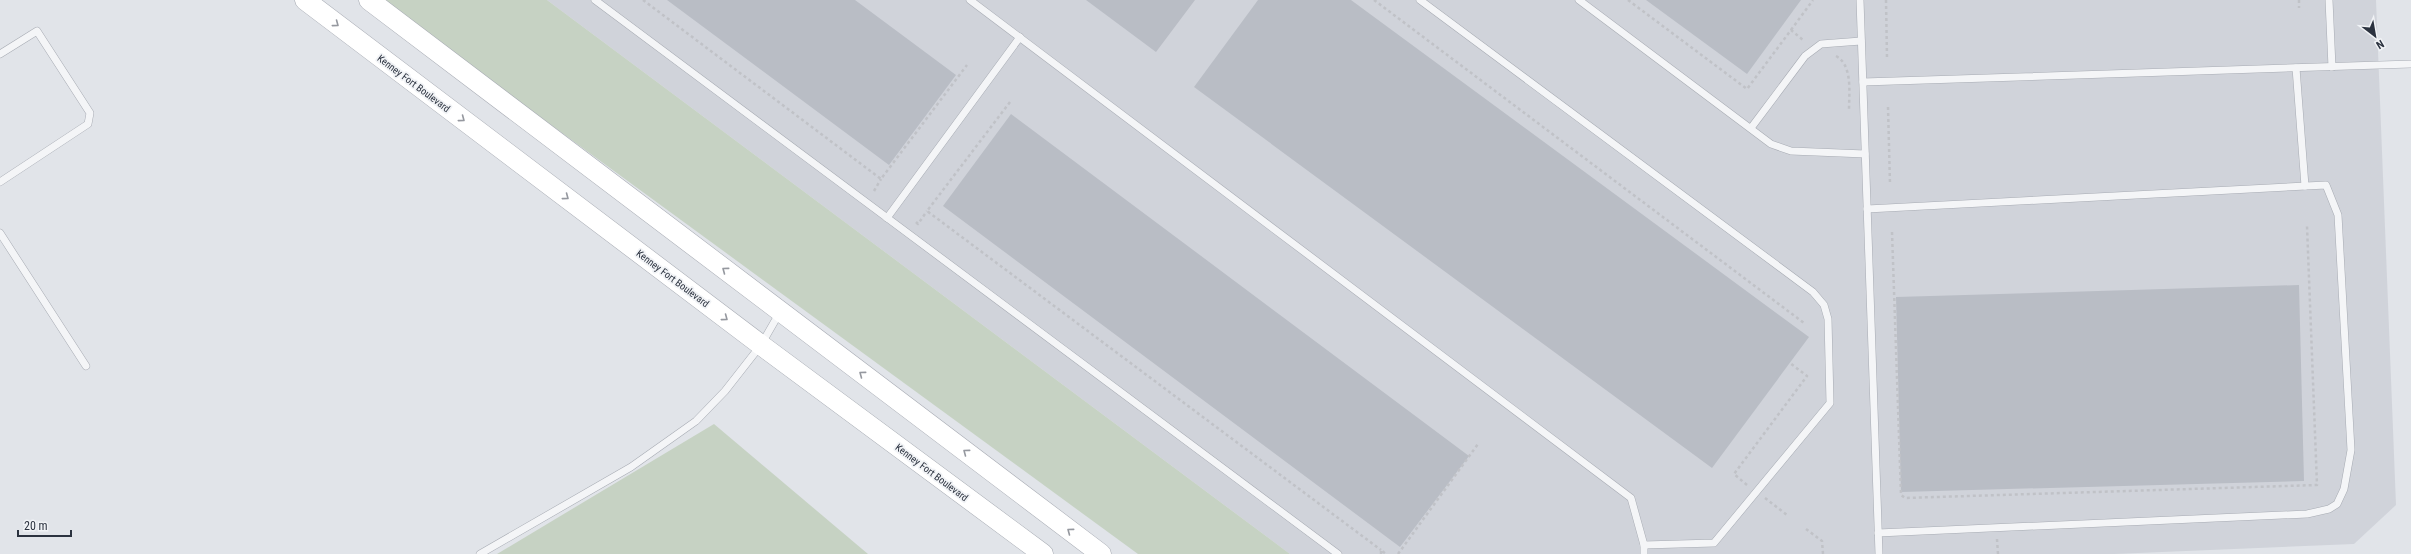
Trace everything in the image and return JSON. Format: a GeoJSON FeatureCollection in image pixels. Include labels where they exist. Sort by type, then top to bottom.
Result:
{"type":"FeatureCollection","features":[{"type":"Feature","properties":{"kind":"street","name":"Kenney Fort Boulevard"},"geometry":{"type":"LineString","coordinates":[[305,0],[761,345],[1043,554]]}},
{"type":"Feature","properties":{"kind":"street"},"geometry":{"type":"LineString","coordinates":[[369,0],[1101,554]]}},
{"type":"Feature","properties":{"kind":"lane"},"geometry":{"type":"LineString","coordinates":[[595,0],[1338,554]]}},
{"type":"Feature","properties":{"kind":"lane"},"geometry":{"type":"LineString","coordinates":[[970,0],[1631,498],[1644,545],[1644,554]]}},
{"type":"Feature","properties":{"kind":"lane"},"geometry":{"type":"LineString","coordinates":[[1420,0],[1813,292],[1824,305],[1828,319],[1830,403],[1714,543],[1644,545]]}},
{"type":"Feature","properties":{"kind":"lane"},"geometry":{"type":"LineString","coordinates":[[1579,0],[1771,144],[1791,151],[1865,154]]}},
{"type":"Feature","properties":{"kind":"lane"},"geometry":{"type":"LineString","coordinates":[[1860,0],[1879,554]]}},
{"type":"Feature","properties":{"kind":"lane"},"geometry":{"type":"LineString","coordinates":[[2330,0],[2332,67]]}},
{"type":"Feature","properties":{"kind":"lane"},"geometry":{"type":"LineString","coordinates":[[0,54],[37,31],[90,113],[88,124],[0,182]]}},
{"type":"Feature","properties":{"kind":"lane"},"geometry":{"type":"LineString","coordinates":[[887,218],[1020,37]]}},
{"type":"Feature","properties":{"kind":"lane"},"geometry":{"type":"LineString","coordinates":[[1750,128],[1805,56],[1821,44],[1861,41]]}},
{"type":"Feature","properties":{"kind":"lane"},"geometry":{"type":"LineString","coordinates":[[1863,82],[2411,64]]}},
{"type":"Feature","properties":{"kind":"lane"},"geometry":{"type":"LineString","coordinates":[[2296,68],[2305,186]]}},
{"type":"Feature","properties":{"kind":"lane"},"geometry":{"type":"LineString","coordinates":[[1867,209],[2326,185],[2338,215],[2351,450],[2344,489],[2337,504],[2329,509],[2307,514],[1878,533]]}},
{"type":"Feature","properties":{"kind":"lane"},"geometry":{"type":"LineString","coordinates":[[0,233],[86,366]]}},
{"type":"Feature","properties":{"kind":"lane"},"geometry":{"type":"LineString","coordinates":[[480,554],[631,467],[696,421],[725,391],[761,345],[780,312]]}},
{"type":"Feature","properties":{"kind":"path"},"geometry":{"type":"LineString","coordinates":[[643,0],[881,179]]}},
{"type":"Feature","properties":{"kind":"path"},"geometry":{"type":"LineString","coordinates":[[1374,0],[1804,323]]}},
{"type":"Feature","properties":{"kind":"path"},"geometry":{"type":"LineString","coordinates":[[1628,0],[1747,88],[1813,0]]}},
{"type":"Feature","properties":{"kind":"path"},"geometry":{"type":"LineString","coordinates":[[1886,0],[1887,58]]}},
{"type":"Feature","properties":{"kind":"path"},"geometry":{"type":"LineString","coordinates":[[2299,0],[2299,8]]}},
{"type":"Feature","properties":{"kind":"path"},"geometry":{"type":"LineString","coordinates":[[1791,30],[1802,40]]}},
{"type":"Feature","properties":{"kind":"path"},"geometry":{"type":"LineString","coordinates":[[1832,55],[1838,56],[1846,65],[1849,110]]}},
{"type":"Feature","properties":{"kind":"path"},"geometry":{"type":"LineString","coordinates":[[878,194],[873,190],[967,65]]}},
{"type":"Feature","properties":{"kind":"path"},"geometry":{"type":"LineString","coordinates":[[912,220],[918,224],[1010,102]]}},
{"type":"Feature","properties":{"kind":"path"},"geometry":{"type":"LineString","coordinates":[[1888,107],[1890,184]]}},
{"type":"Feature","properties":{"kind":"path"},"geometry":{"type":"LineString","coordinates":[[927,211],[1386,554]]}},
{"type":"Feature","properties":{"kind":"path"},"geometry":{"type":"LineString","coordinates":[[1892,232],[1901,495],[1905,498],[2316,485],[2307,226]]}},
{"type":"Feature","properties":{"kind":"path"},"geometry":{"type":"LineString","coordinates":[[1747,485],[1734,474],[1807,376],[1790,362]]}},
{"type":"Feature","properties":{"kind":"path"},"geometry":{"type":"LineString","coordinates":[[1398,554],[1478,444]]}},
{"type":"Feature","properties":{"kind":"path"},"geometry":{"type":"LineString","coordinates":[[1765,498],[1787,515]]}},
{"type":"Feature","properties":{"kind":"path"},"geometry":{"type":"LineString","coordinates":[[1806,529],[1822,541],[1822,554]]}},
{"type":"Feature","properties":{"kind":"path"},"geometry":{"type":"LineString","coordinates":[[1997,538],[1998,554]]}},
{"type":"Feature","properties":{"kind":"shaded area"},"geometry":{"type":"Polygon","coordinates":[[[547,0],[2376,0],[2396,505],[2354,544],[2114,554],[1290,554],[547,0]]]}},
{"type":"Feature","properties":{"kind":"green space"},"geometry":{"type":"Polygon","coordinates":[[[380,0],[547,0],[1290,554],[1138,554],[380,0]]]}},
{"type":"Feature","properties":{"kind":"green space"},"geometry":{"type":"Polygon","coordinates":[[[714,424],[868,554],[497,554],[714,424]]]}},
{"type":"Feature","properties":{"kind":"building"},"geometry":{"type":"Polygon","coordinates":[[[667,0],[855,0],[956,75],[889,165],[667,0]]]}},
{"type":"Feature","properties":{"kind":"building"},"geometry":{"type":"Polygon","coordinates":[[[1086,0],[1195,0],[1156,52],[1086,0]]]}},
{"type":"Feature","properties":{"kind":"building"},"geometry":{"type":"Polygon","coordinates":[[[1258,0],[1351,0],[1809,337],[1712,468],[1194,87],[1258,0]]]}},
{"type":"Feature","properties":{"kind":"building"},"geometry":{"type":"Polygon","coordinates":[[[1646,0],[1801,0],[1747,74],[1646,0]]]}},
{"type":"Feature","properties":{"kind":"building"},"geometry":{"type":"Polygon","coordinates":[[[1011,114],[1469,456],[1400,547],[943,206],[1011,114]]]}},
{"type":"Feature","properties":{"kind":"building"},"geometry":{"type":"Polygon","coordinates":[[[2299,285],[2304,481],[1901,492],[1896,297],[2299,285]]]}}]}
